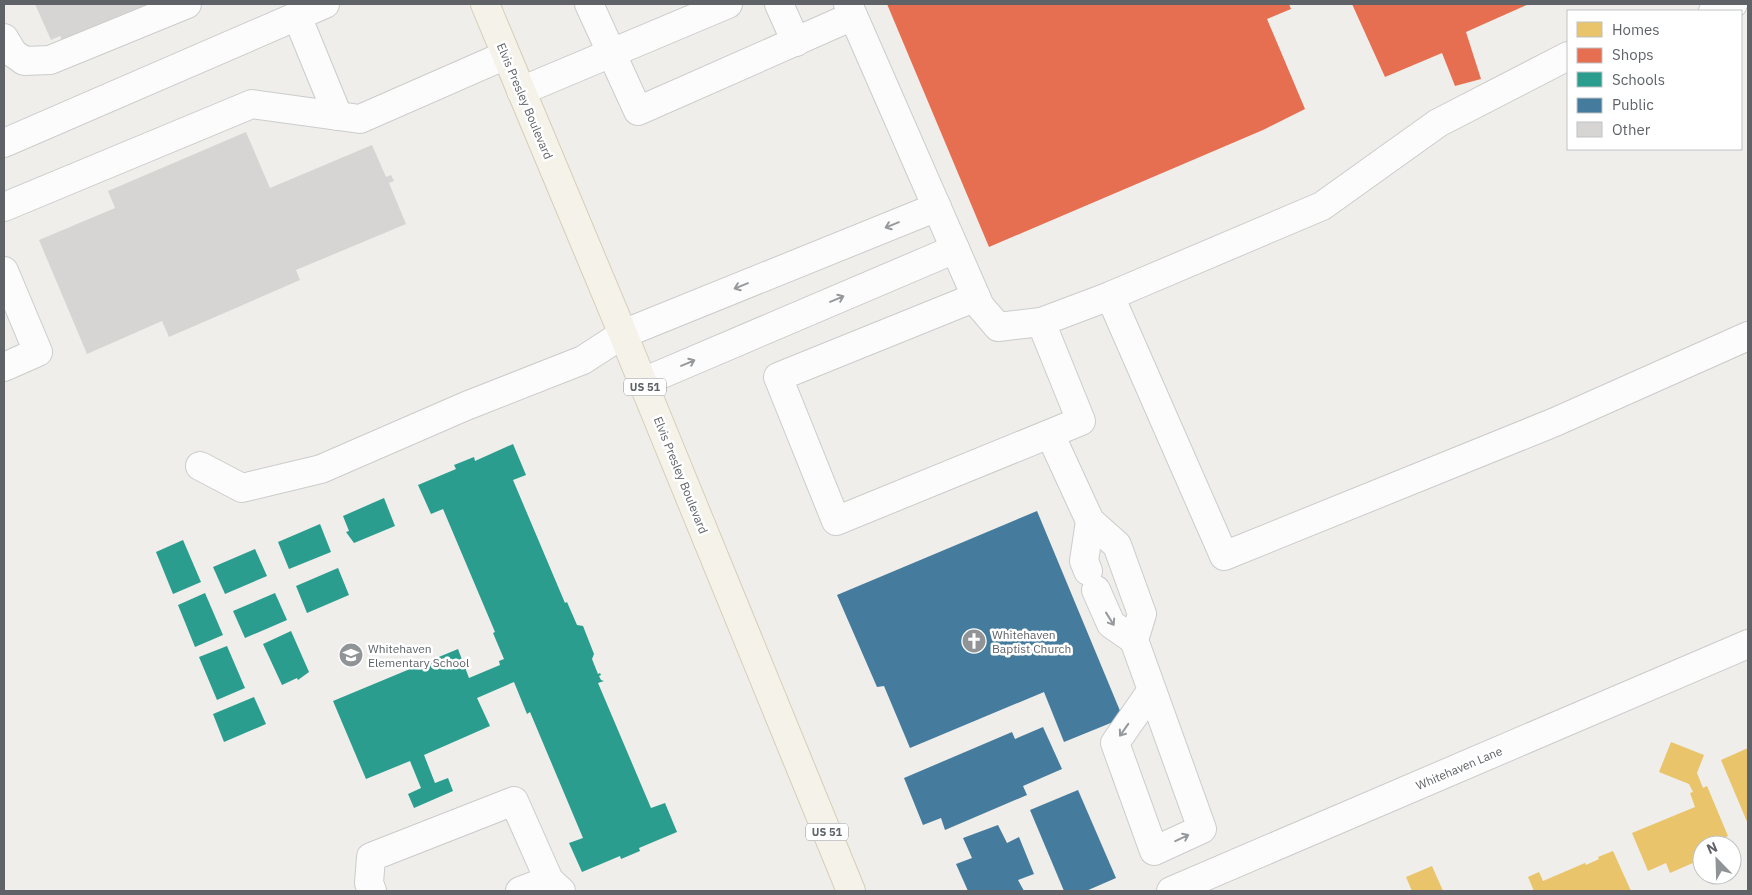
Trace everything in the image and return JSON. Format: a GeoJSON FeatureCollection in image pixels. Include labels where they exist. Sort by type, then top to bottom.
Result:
{"type":"FeatureCollection","features":[{"type":"Feature","properties":{"kind":"main road","name":"Elvis Presley Boulevard"},"geometry":{"type":"LineString","coordinates":[[485,4],[624,334],[851,891]]}},
{"type":"Feature","properties":{"kind":"street"},"geometry":{"type":"LineString","coordinates":[[4,38],[14,53],[24,61],[50,60],[187,4]]}},
{"type":"Feature","properties":{"kind":"street"},"geometry":{"type":"LineString","coordinates":[[4,143],[325,4]]}},
{"type":"Feature","properties":{"kind":"street"},"geometry":{"type":"LineString","coordinates":[[589,4],[638,111],[796,42],[850,10],[980,306],[998,327],[1041,322],[1110,296],[1322,206],[1438,123],[1567,57]]}},
{"type":"Feature","properties":{"kind":"street"},"geometry":{"type":"LineString","coordinates":[[522,92],[728,4]]}},
{"type":"Feature","properties":{"kind":"street"},"geometry":{"type":"LineString","coordinates":[[779,4],[796,42]]}},
{"type":"Feature","properties":{"kind":"street"},"geometry":{"type":"LineString","coordinates":[[1716,10],[1734,4]]}},
{"type":"Feature","properties":{"kind":"street"},"geometry":{"type":"LineString","coordinates":[[297,16],[338,116]]}},
{"type":"Feature","properties":{"kind":"street"},"geometry":{"type":"LineString","coordinates":[[4,207],[252,104],[360,119],[506,55]]}},
{"type":"Feature","properties":{"kind":"street"},"geometry":{"type":"LineString","coordinates":[[200,466],[242,488],[321,470],[466,406],[583,360],[624,334],[937,207]]}},
{"type":"Feature","properties":{"kind":"street"},"geometry":{"type":"LineString","coordinates":[[643,382],[955,249]]}},
{"type":"Feature","properties":{"kind":"street"},"geometry":{"type":"LineString","coordinates":[[4,270],[38,352],[4,367]]}},
{"type":"Feature","properties":{"kind":"street"},"geometry":{"type":"LineString","coordinates":[[1110,296],[1224,556],[1555,422],[1748,336]]}},
{"type":"Feature","properties":{"kind":"street"},"geometry":{"type":"LineString","coordinates":[[976,297],[778,377],[836,522],[1081,421],[1041,322]]}},
{"type":"Feature","properties":{"kind":"street"},"geometry":{"type":"LineString","coordinates":[[1050,434],[1090,521],[1117,546],[1142,614],[1134,640]]}},
{"type":"Feature","properties":{"kind":"street"},"geometry":{"type":"LineString","coordinates":[[1090,521],[1084,561],[1111,624],[1134,640],[1152,690],[1202,829],[1154,851],[1115,743],[1152,690]]}},
{"type":"Feature","properties":{"kind":"street","name":"Whitehaven Lane"},"geometry":{"type":"LineString","coordinates":[[1171,891],[1748,644]]}},
{"type":"Feature","properties":{"kind":"street"},"geometry":{"type":"LineString","coordinates":[[372,891],[369,883],[371,857],[514,801],[555,886],[520,891]]}},
{"type":"Feature","properties":{"kind":"building: Homes"},"geometry":{"type":"Polygon","coordinates":[[[1671,742],[1704,755],[1697,773],[1703,788],[1707,786],[1728,835],[1692,835],[1692,863],[1670,873],[1666,863],[1648,871],[1632,833],[1695,807],[1690,793],[1693,792],[1689,784],[1659,772],[1671,742]]]}},
{"type":"Feature","properties":{"kind":"building: Homes"},"geometry":{"type":"Polygon","coordinates":[[[1748,748],[1748,824],[1721,760],[1748,748]]]}},
{"type":"Feature","properties":{"kind":"building: Homes"},"geometry":{"type":"Polygon","coordinates":[[[1613,851],[1631,891],[1534,891],[1528,877],[1539,872],[1543,881],[1585,863],[1586,865],[1599,859],[1598,857],[1613,851]]]}},
{"type":"Feature","properties":{"kind":"building: Homes"},"geometry":{"type":"Polygon","coordinates":[[[1432,866],[1443,891],[1412,891],[1406,877],[1432,866]]]}},
{"type":"Feature","properties":{"kind":"building: Shops"},"geometry":{"type":"Polygon","coordinates":[[[887,4],[1289,4],[1291,9],[1267,19],[1305,109],[1263,130],[989,247],[887,4]]]}},
{"type":"Feature","properties":{"kind":"building: Shops"},"geometry":{"type":"Polygon","coordinates":[[[1352,4],[1529,4],[1466,32],[1481,79],[1455,86],[1442,53],[1385,77],[1352,4]]]}},
{"type":"Feature","properties":{"kind":"building: Schools"},"geometry":{"type":"Polygon","coordinates":[[[513,444],[526,475],[513,480],[565,603],[567,602],[577,625],[583,626],[594,654],[592,659],[598,674],[600,673],[601,675],[599,676],[601,680],[604,681],[598,683],[651,808],[665,803],[677,832],[639,848],[640,851],[621,859],[620,856],[582,872],[569,843],[583,838],[530,712],[527,714],[514,682],[477,698],[490,726],[424,755],[435,783],[448,778],[453,791],[414,808],[408,794],[421,788],[410,761],[366,779],[333,701],[458,649],[469,678],[500,665],[499,661],[504,659],[493,633],[495,632],[443,509],[431,514],[418,485],[456,469],[454,465],[474,457],[475,461],[513,444]]]}},
{"type":"Feature","properties":{"kind":"building: Schools"},"geometry":{"type":"Polygon","coordinates":[[[384,498],[395,526],[354,543],[346,532],[349,531],[343,516],[384,498]]]}},
{"type":"Feature","properties":{"kind":"building: Schools"},"geometry":{"type":"Polygon","coordinates":[[[320,524],[331,552],[289,569],[278,542],[320,524]]]}},
{"type":"Feature","properties":{"kind":"building: Schools"},"geometry":{"type":"Polygon","coordinates":[[[183,540],[201,582],[173,594],[156,552],[183,540]]]}},
{"type":"Feature","properties":{"kind":"building: Schools"},"geometry":{"type":"Polygon","coordinates":[[[255,549],[267,576],[225,594],[213,567],[255,549]]]}},
{"type":"Feature","properties":{"kind":"building: Schools"},"geometry":{"type":"Polygon","coordinates":[[[338,568],[349,595],[307,613],[296,586],[338,568]]]}},
{"type":"Feature","properties":{"kind":"building: Schools"},"geometry":{"type":"Polygon","coordinates":[[[205,593],[223,635],[195,647],[178,605],[205,593]]]}},
{"type":"Feature","properties":{"kind":"building: Schools"},"geometry":{"type":"Polygon","coordinates":[[[275,593],[287,620],[245,638],[233,611],[275,593]]]}},
{"type":"Feature","properties":{"kind":"building: Schools"},"geometry":{"type":"Polygon","coordinates":[[[291,631],[309,672],[298,680],[297,678],[282,685],[263,644],[291,631]]]}},
{"type":"Feature","properties":{"kind":"building: Schools"},"geometry":{"type":"Polygon","coordinates":[[[227,646],[245,688],[217,700],[199,657],[227,646]]]}},
{"type":"Feature","properties":{"kind":"building: Schools"},"geometry":{"type":"Polygon","coordinates":[[[254,697],[266,724],[224,742],[213,714],[254,697]]]}},
{"type":"Feature","properties":{"kind":"building: Public","name":"Whitehaven Baptist Church"},"geometry":{"type":"Polygon","coordinates":[[[1037,511],[1123,718],[1064,742],[1044,692],[910,748],[884,686],[877,687],[837,595],[1037,511]]]}},
{"type":"Feature","properties":{"kind":"building: Public"},"geometry":{"type":"Polygon","coordinates":[[[1043,727],[1062,769],[1023,786],[1027,795],[945,830],[941,818],[923,825],[904,778],[1012,732],[1015,739],[1043,727]]]}},
{"type":"Feature","properties":{"kind":"building: Public"},"geometry":{"type":"Polygon","coordinates":[[[1078,790],[1116,878],[1086,891],[1064,891],[1030,810],[1078,790]]]}},
{"type":"Feature","properties":{"kind":"building: Public"},"geometry":{"type":"Polygon","coordinates":[[[998,825],[1007,843],[1019,837],[1034,874],[1018,880],[1024,891],[968,891],[956,864],[972,858],[963,838],[998,825]]]}},
{"type":"Feature","properties":{"kind":"building: Other"},"geometry":{"type":"Polygon","coordinates":[[[35,4],[153,4],[63,42],[60,36],[51,40],[35,4]]]}},
{"type":"Feature","properties":{"kind":"building: Other"},"geometry":{"type":"Polygon","coordinates":[[[246,132],[270,188],[372,145],[386,177],[391,175],[394,181],[389,183],[406,224],[296,270],[300,280],[169,337],[162,321],[87,354],[39,240],[115,208],[108,191],[246,132]]]}},
{"type":"Feature","properties":{"kind":"place","name":"Whitehaven Baptist Church"},"geometry":{"type":"Point","coordinates":[974,641]}},
{"type":"Feature","properties":{"kind":"place","name":"Whitehaven Elementary School"},"geometry":{"type":"Point","coordinates":[351,655]}}]}
